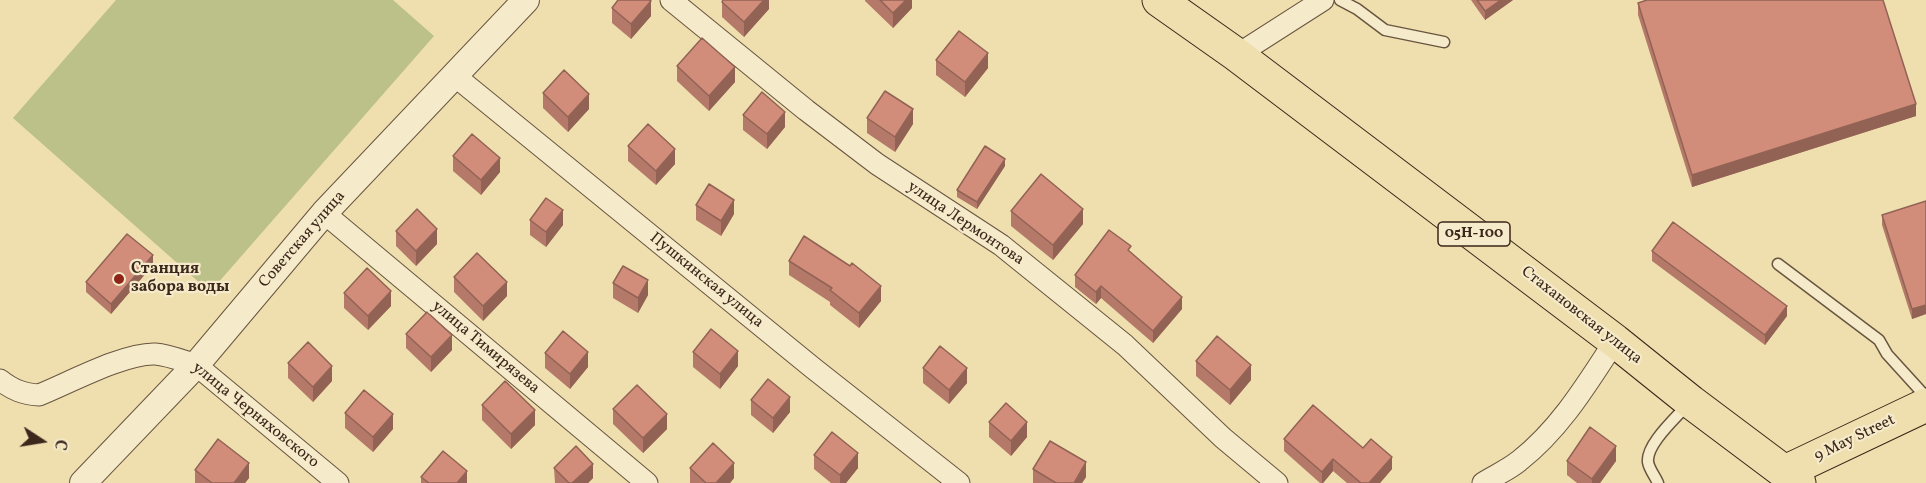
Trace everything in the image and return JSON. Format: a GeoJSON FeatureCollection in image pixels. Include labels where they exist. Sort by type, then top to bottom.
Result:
{"type":"FeatureCollection","features":[{"type":"Feature","properties":{"kind":"main road","name":"Стахановская улица"},"geometry":{"type":"LineString","coordinates":[[1159,0],[1237,55],[1792,478]]}},
{"type":"Feature","properties":{"kind":"main road","name":"9 May Street"},"geometry":{"type":"LineString","coordinates":[[1792,478],[1926,405]]}},
{"type":"Feature","properties":{"kind":"street","name":"Советская улица"},"geometry":{"type":"LineString","coordinates":[[83,483],[196,365],[324,213],[526,0]]}},
{"type":"Feature","properties":{"kind":"street","name":"улица Лермонтова"},"geometry":{"type":"LineString","coordinates":[[671,0],[806,110],[877,164],[1001,245],[1125,345],[1223,438],[1277,483]]}},
{"type":"Feature","properties":{"kind":"street"},"geometry":{"type":"LineString","coordinates":[[1237,55],[1323,0]]}},
{"type":"Feature","properties":{"kind":"street","name":"Пушкинская улица"},"geometry":{"type":"LineString","coordinates":[[455,76],[813,368],[959,483]]}},
{"type":"Feature","properties":{"kind":"street","name":"улица Тимирязева"},"geometry":{"type":"LineString","coordinates":[[324,213],[647,483]]}},
{"type":"Feature","properties":{"kind":"street"},"geometry":{"type":"LineString","coordinates":[[1483,483],[1518,463],[1548,436],[1578,397],[1615,341]]}},
{"type":"Feature","properties":{"kind":"street","name":"улица Черняховского"},"geometry":{"type":"LineString","coordinates":[[0,380],[11,389],[25,394],[39,395],[132,356],[155,354],[172,357],[196,365],[338,483]]}},
{"type":"Feature","properties":{"kind":"lane"},"geometry":{"type":"LineString","coordinates":[[1340,0],[1357,9],[1385,30],[1444,42]]}},
{"type":"Feature","properties":{"kind":"lane"},"geometry":{"type":"LineString","coordinates":[[1778,264],[1878,340],[1887,354],[1926,397]]}},
{"type":"Feature","properties":{"kind":"lane"},"geometry":{"type":"LineString","coordinates":[[1658,483],[1648,459],[1652,445],[1690,402]]}},
{"type":"Feature","properties":{"kind":"green space"},"geometry":{"type":"Polygon","coordinates":[[[116,0],[393,0],[434,36],[210,292],[13,118],[116,0]]]}},
{"type":"Feature","properties":{"kind":"building"},"geometry":{"type":"Polygon","coordinates":[[[618,0],[651,1],[631,24],[612,8],[618,0]]]}},
{"type":"Feature","properties":{"kind":"building"},"geometry":{"type":"Polygon","coordinates":[[[723,0],[764,0],[744,22],[722,2],[723,0]]]}},
{"type":"Feature","properties":{"kind":"building"},"geometry":{"type":"Polygon","coordinates":[[[880,0],[906,0],[893,13],[880,0]]]}},
{"type":"Feature","properties":{"kind":"building"},"geometry":{"type":"Polygon","coordinates":[[[1477,0],[1501,0],[1485,11],[1477,0]]]}},
{"type":"Feature","properties":{"kind":"building"},"geometry":{"type":"Polygon","coordinates":[[[1647,0],[1883,0],[1916,104],[1692,175],[1638,3],[1647,0]]]}},
{"type":"Feature","properties":{"kind":"building"},"geometry":{"type":"Polygon","coordinates":[[[959,31],[988,53],[965,82],[936,60],[959,31]]]}},
{"type":"Feature","properties":{"kind":"building"},"geometry":{"type":"Polygon","coordinates":[[[702,38],[735,67],[709,96],[677,66],[702,38]]]}},
{"type":"Feature","properties":{"kind":"building"},"geometry":{"type":"Polygon","coordinates":[[[564,70],[589,94],[568,117],[543,93],[564,70]]]}},
{"type":"Feature","properties":{"kind":"building"},"geometry":{"type":"Polygon","coordinates":[[[885,91],[913,109],[895,137],[867,118],[885,91]]]}},
{"type":"Feature","properties":{"kind":"building"},"geometry":{"type":"Polygon","coordinates":[[[762,92],[785,112],[767,134],[743,115],[762,92]]]}},
{"type":"Feature","properties":{"kind":"building"},"geometry":{"type":"Polygon","coordinates":[[[648,124],[675,149],[656,171],[628,146],[648,124]]]}},
{"type":"Feature","properties":{"kind":"building"},"geometry":{"type":"Polygon","coordinates":[[[472,134],[500,158],[481,180],[453,156],[472,134]]]}},
{"type":"Feature","properties":{"kind":"building"},"geometry":{"type":"Polygon","coordinates":[[[985,146],[1005,159],[977,202],[957,190],[985,146]]]}},
{"type":"Feature","properties":{"kind":"building"},"geometry":{"type":"Polygon","coordinates":[[[1041,174],[1083,209],[1053,245],[1011,211],[1041,174]]]}},
{"type":"Feature","properties":{"kind":"building"},"geometry":{"type":"Polygon","coordinates":[[[709,184],[734,200],[721,221],[696,205],[709,184]]]}},
{"type":"Feature","properties":{"kind":"building"},"geometry":{"type":"Polygon","coordinates":[[[546,198],[563,210],[546,232],[530,220],[546,198]]]}},
{"type":"Feature","properties":{"kind":"building"},"geometry":{"type":"Polygon","coordinates":[[[1926,201],[1926,305],[1912,309],[1882,215],[1926,201]]]}},
{"type":"Feature","properties":{"kind":"building"},"geometry":{"type":"Polygon","coordinates":[[[417,209],[437,229],[416,251],[396,231],[417,209]]]}},
{"type":"Feature","properties":{"kind":"building"},"geometry":{"type":"Polygon","coordinates":[[[1673,222],[1787,306],[1765,335],[1652,251],[1673,222]]]}},
{"type":"Feature","properties":{"kind":"building"},"geometry":{"type":"Polygon","coordinates":[[[1109,230],[1131,246],[1128,250],[1182,297],[1153,331],[1101,286],[1096,292],[1075,275],[1109,230]]]}},
{"type":"Feature","properties":{"kind":"building","name":"Станция забора воды"},"geometry":{"type":"Polygon","coordinates":[[[127,234],[153,255],[111,304],[86,282],[127,234]]]}},
{"type":"Feature","properties":{"kind":"building"},"geometry":{"type":"Polygon","coordinates":[[[804,236],[850,266],[852,263],[881,286],[859,313],[830,290],[832,288],[789,261],[804,236]]]}},
{"type":"Feature","properties":{"kind":"building"},"geometry":{"type":"Polygon","coordinates":[[[477,253],[507,282],[483,306],[454,277],[477,253]]]}},
{"type":"Feature","properties":{"kind":"building"},"geometry":{"type":"Polygon","coordinates":[[[623,266],[648,280],[638,298],[613,283],[623,266]]]}},
{"type":"Feature","properties":{"kind":"building"},"geometry":{"type":"Polygon","coordinates":[[[367,268],[391,291],[368,316],[344,293],[367,268]]]}},
{"type":"Feature","properties":{"kind":"building"},"geometry":{"type":"Polygon","coordinates":[[[427,312],[452,335],[431,357],[406,334],[427,312]]]}},
{"type":"Feature","properties":{"kind":"building"},"geometry":{"type":"Polygon","coordinates":[[[711,329],[738,351],[720,374],[693,352],[711,329]]]}},
{"type":"Feature","properties":{"kind":"building"},"geometry":{"type":"Polygon","coordinates":[[[563,331],[588,352],[570,374],[545,353],[563,331]]]}},
{"type":"Feature","properties":{"kind":"building"},"geometry":{"type":"Polygon","coordinates":[[[1217,336],[1251,365],[1230,390],[1196,361],[1217,336]]]}},
{"type":"Feature","properties":{"kind":"building"},"geometry":{"type":"Polygon","coordinates":[[[308,342],[332,366],[313,387],[288,363],[308,342]]]}},
{"type":"Feature","properties":{"kind":"building"},"geometry":{"type":"Polygon","coordinates":[[[940,346],[967,368],[949,390],[923,368],[940,346]]]}},
{"type":"Feature","properties":{"kind":"building"},"geometry":{"type":"Polygon","coordinates":[[[768,379],[790,397],[773,418],[751,400],[768,379]]]}},
{"type":"Feature","properties":{"kind":"building"},"geometry":{"type":"Polygon","coordinates":[[[505,381],[535,410],[511,434],[482,405],[505,381]]]}},
{"type":"Feature","properties":{"kind":"building"},"geometry":{"type":"Polygon","coordinates":[[[637,385],[667,414],[643,438],[613,409],[637,385]]]}},
{"type":"Feature","properties":{"kind":"building"},"geometry":{"type":"Polygon","coordinates":[[[364,390],[393,414],[373,437],[345,413],[364,390]]]}},
{"type":"Feature","properties":{"kind":"building"},"geometry":{"type":"Polygon","coordinates":[[[1006,403],[1027,422],[1011,441],[989,422],[1006,403]]]}},
{"type":"Feature","properties":{"kind":"building"},"geometry":{"type":"Polygon","coordinates":[[[1313,405],[1363,448],[1371,439],[1392,457],[1369,483],[1361,483],[1333,459],[1322,472],[1284,439],[1313,405]]]}},
{"type":"Feature","properties":{"kind":"building"},"geometry":{"type":"Polygon","coordinates":[[[1590,427],[1616,446],[1592,479],[1567,461],[1590,427]]]}},
{"type":"Feature","properties":{"kind":"building"},"geometry":{"type":"Polygon","coordinates":[[[832,432],[858,453],[840,475],[814,455],[832,432]]]}},
{"type":"Feature","properties":{"kind":"building"},"geometry":{"type":"Polygon","coordinates":[[[218,439],[249,463],[234,483],[212,483],[195,470],[218,439]]]}},
{"type":"Feature","properties":{"kind":"building"},"geometry":{"type":"Polygon","coordinates":[[[1050,441],[1086,462],[1074,483],[1056,483],[1033,469],[1050,441]]]}},
{"type":"Feature","properties":{"kind":"building"},"geometry":{"type":"Polygon","coordinates":[[[713,443],[734,463],[716,483],[706,483],[690,468],[713,443]]]}},
{"type":"Feature","properties":{"kind":"building"},"geometry":{"type":"Polygon","coordinates":[[[576,446],[593,464],[572,483],[569,483],[554,468],[576,446]]]}},
{"type":"Feature","properties":{"kind":"building"},"geometry":{"type":"Polygon","coordinates":[[[443,451],[467,471],[457,483],[429,483],[421,477],[443,451]]]}},
{"type":"Feature","properties":{"kind":"place","name":"Станция забора воды"},"geometry":{"type":"Point","coordinates":[119,279]}}]}
